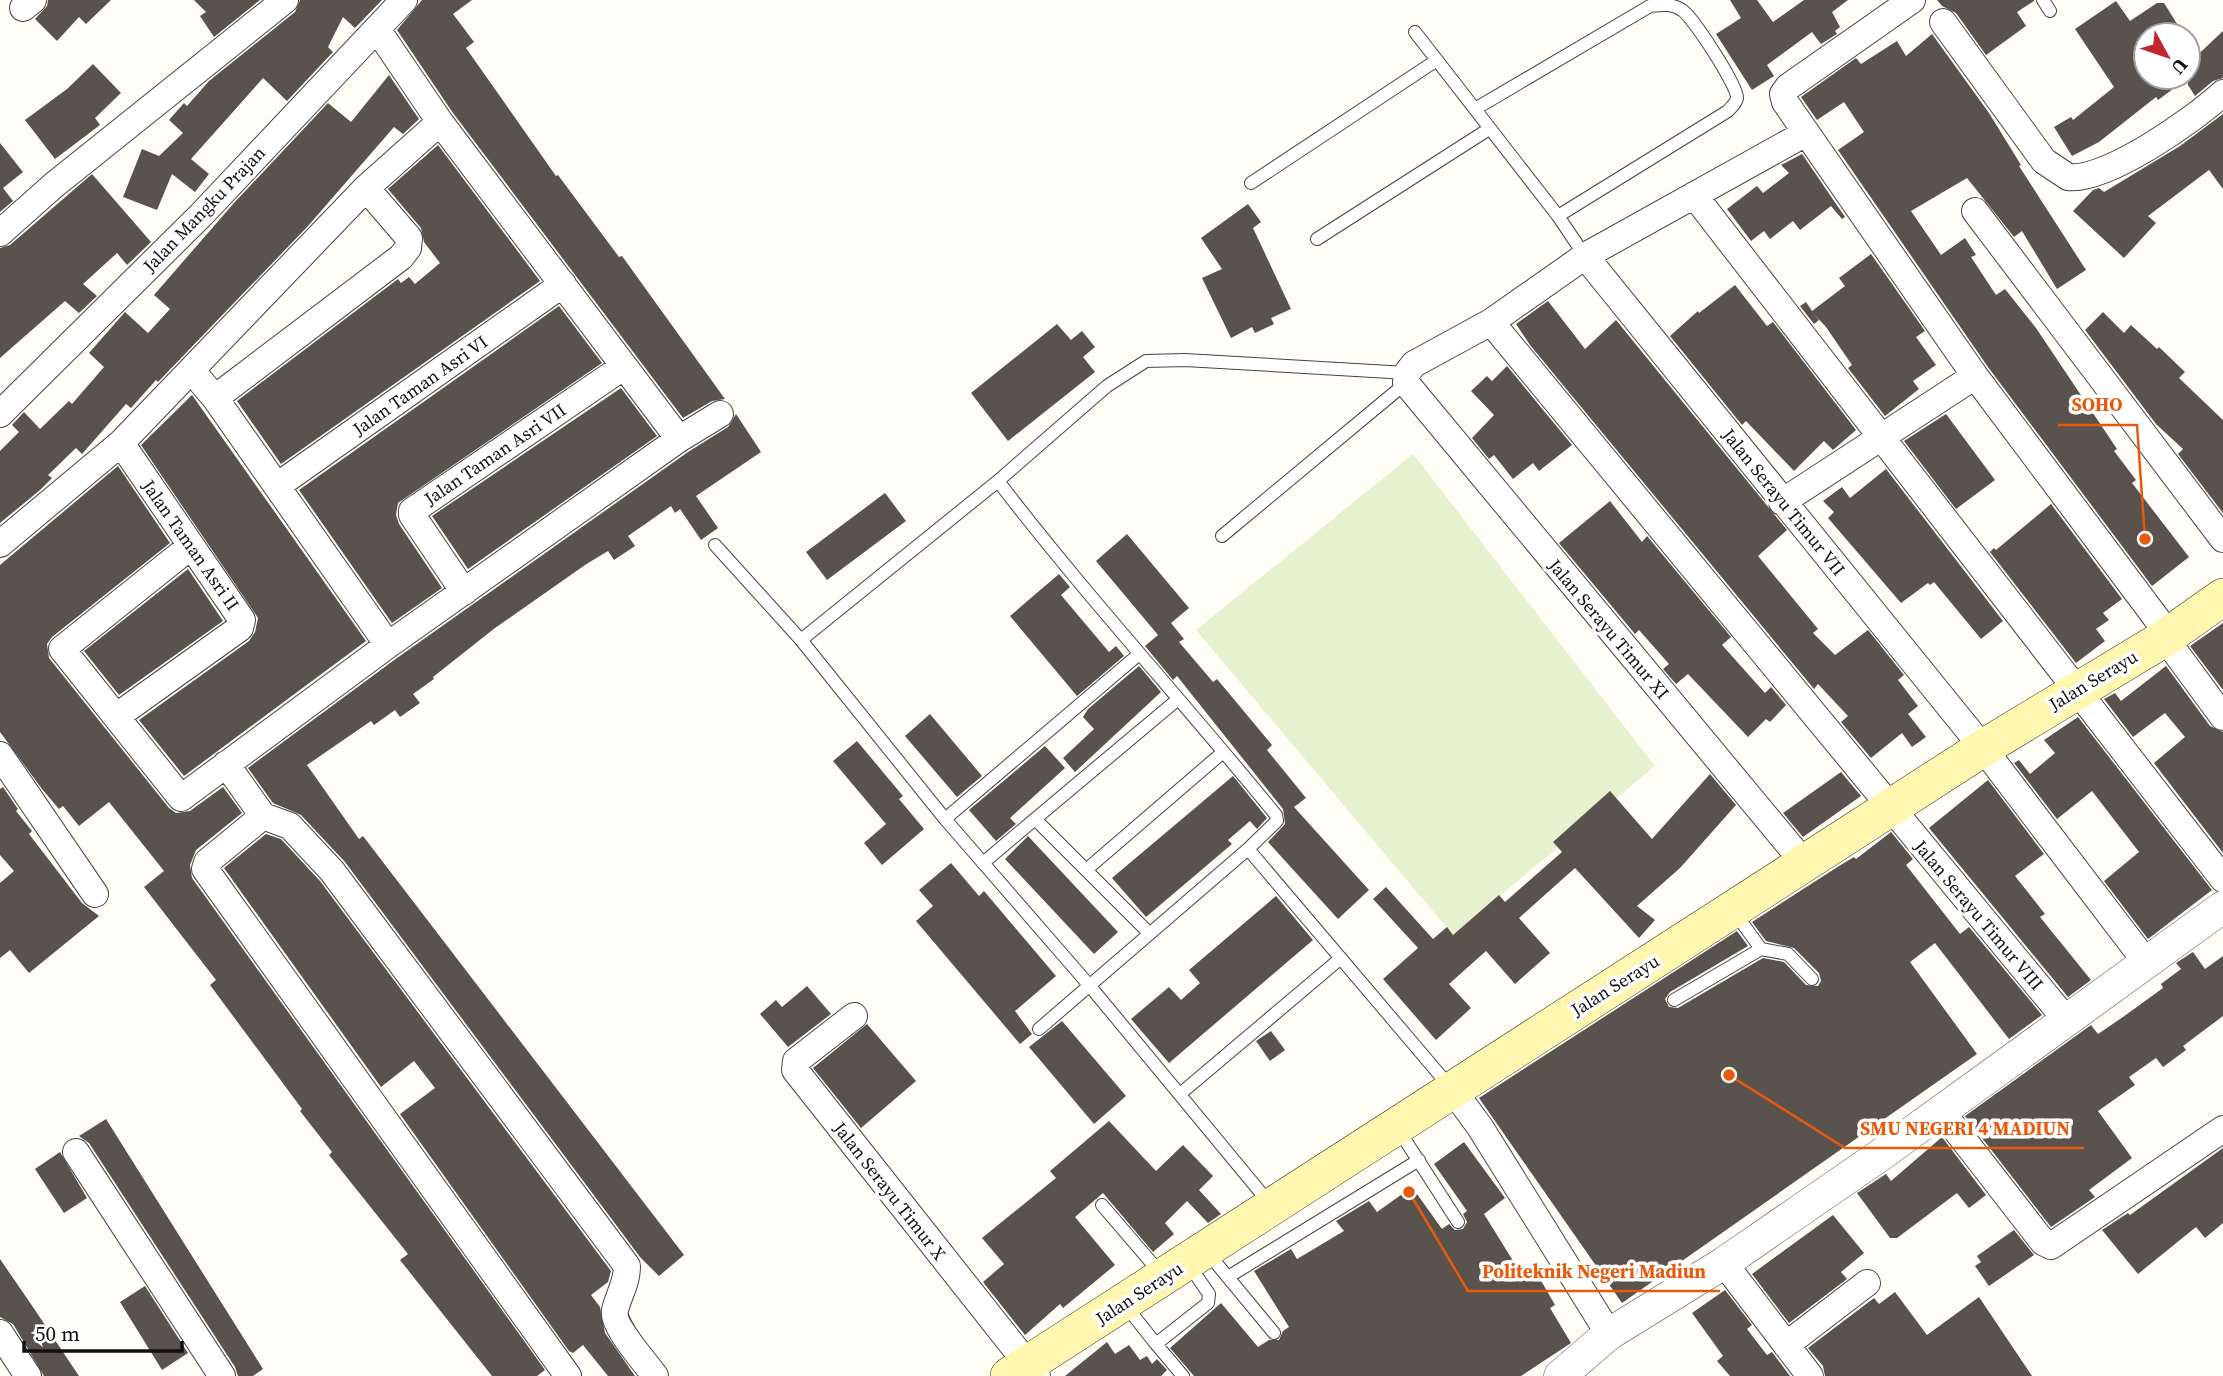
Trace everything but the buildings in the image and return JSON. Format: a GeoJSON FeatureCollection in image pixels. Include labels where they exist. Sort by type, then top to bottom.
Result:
{"type":"FeatureCollection","features":[{"type":"Feature","properties":{"kind":"main road","name":"Jalan Serayu"},"geometry":{"type":"LineString","coordinates":[[1025,1372],[1124,1304],[1196,1267],[1274,1208],[1452,1089],[1891,810],[1983,748],[2167,636],[2223,597]]}},
{"type":"Feature","properties":{"kind":"street"},"geometry":{"type":"LineString","coordinates":[[0,233],[54,185],[285,0]]}},
{"type":"Feature","properties":{"kind":"street","name":"Jalan Mangku Prajan"},"geometry":{"type":"LineString","coordinates":[[0,412],[201,215],[404,0]]}},
{"type":"Feature","properties":{"kind":"street"},"geometry":{"type":"LineString","coordinates":[[1912,0],[1788,87],[1783,94],[1785,102],[1975,376],[2167,636],[2223,717]]}},
{"type":"Feature","properties":{"kind":"street"},"geometry":{"type":"LineString","coordinates":[[1943,22],[2045,161],[2068,177],[2113,165],[2218,109]]}},
{"type":"Feature","properties":{"kind":"street"},"geometry":{"type":"LineString","coordinates":[[377,29],[440,122],[679,439]]}},
{"type":"Feature","properties":{"kind":"street"},"geometry":{"type":"LineString","coordinates":[[0,544],[121,443],[366,188],[440,122]]}},
{"type":"Feature","properties":{"kind":"street"},"geometry":{"type":"LineString","coordinates":[[1409,383],[1414,364],[1491,322],[1585,256],[1806,133]]}},
{"type":"Feature","properties":{"kind":"street"},"geometry":{"type":"LineString","coordinates":[[215,398],[401,257],[408,248],[409,238],[366,188]]}},
{"type":"Feature","properties":{"kind":"street"},"geometry":{"type":"LineString","coordinates":[[1694,195],[2223,879]]}},
{"type":"Feature","properties":{"kind":"street"},"geometry":{"type":"LineString","coordinates":[[1975,211],[2223,539]]}},
{"type":"Feature","properties":{"kind":"street","name":"Jalan Serayu Timur VII"},"geometry":{"type":"LineString","coordinates":[[1585,256],[1983,748],[2146,962]]}},
{"type":"Feature","properties":{"kind":"street","name":"Jalan Taman Asri VI"},"geometry":{"type":"LineString","coordinates":[[278,486],[563,284]]}},
{"type":"Feature","properties":{"kind":"street","name":"Jalan Serayu Timur VIII"},"geometry":{"type":"LineString","coordinates":[[1491,322],[2067,1021]]}},
{"type":"Feature","properties":{"kind":"street","name":"Jalan Taman Asri VII"},"geometry":{"type":"LineString","coordinates":[[464,592],[412,515],[412,511],[624,367]]}},
{"type":"Feature","properties":{"kind":"street"},"geometry":{"type":"LineString","coordinates":[[192,372],[215,398],[388,645]]}},
{"type":"Feature","properties":{"kind":"street"},"geometry":{"type":"LineString","coordinates":[[1782,502],[1883,439],[1975,376]]}},
{"type":"Feature","properties":{"kind":"street","name":"Jalan Serayu Timur XI"},"geometry":{"type":"LineString","coordinates":[[1409,383],[1805,864]]}},
{"type":"Feature","properties":{"kind":"street"},"geometry":{"type":"LineString","coordinates":[[191,546],[62,649],[181,798],[388,645],[679,439],[720,414]]}},
{"type":"Feature","properties":{"kind":"street","name":"Jalan Taman Asri II"},"geometry":{"type":"LineString","coordinates":[[117,716],[242,624],[242,620],[121,443]]}},
{"type":"Feature","properties":{"kind":"street"},"geometry":{"type":"LineString","coordinates":[[0,755],[95,894]]}},
{"type":"Feature","properties":{"kind":"street"},"geometry":{"type":"LineString","coordinates":[[226,764],[263,816],[290,826],[332,870],[627,1266],[627,1279],[614,1313],[618,1326],[656,1376]]}},
{"type":"Feature","properties":{"kind":"street"},"geometry":{"type":"LineString","coordinates":[[263,816],[207,862],[205,869],[568,1376]]}},
{"type":"Feature","properties":{"kind":"street"},"geometry":{"type":"LineString","coordinates":[[1560,1376],[1609,1334],[1724,1263],[1942,1112],[2223,907]]}},
{"type":"Feature","properties":{"kind":"street","name":"Jalan Serayu Timur X"},"geometry":{"type":"LineString","coordinates":[[853,1016],[796,1061],[795,1070],[1025,1372]]}},
{"type":"Feature","properties":{"kind":"street"},"geometry":{"type":"LineString","coordinates":[[1452,1089],[1480,1127],[1609,1334]]}},
{"type":"Feature","properties":{"kind":"street"},"geometry":{"type":"LineString","coordinates":[[1942,1112],[2043,1242],[2051,1246],[2223,1129]]}},
{"type":"Feature","properties":{"kind":"street"},"geometry":{"type":"LineString","coordinates":[[76,1152],[222,1376]]}},
{"type":"Feature","properties":{"kind":"street"},"geometry":{"type":"LineString","coordinates":[[1724,1263],[1811,1376]]}},
{"type":"Feature","properties":{"kind":"street"},"geometry":{"type":"LineString","coordinates":[[1786,1345],[1867,1283]]}},
{"type":"Feature","properties":{"kind":"street"},"geometry":{"type":"LineString","coordinates":[[4,1348],[28,1376]]}},
{"type":"Feature","properties":{"kind":"lane"},"geometry":{"type":"LineString","coordinates":[[2043,0],[2050,11]]}},
{"type":"Feature","properties":{"kind":"lane"},"geometry":{"type":"LineString","coordinates":[[1475,109],[1650,6],[1671,4],[1685,12],[1731,81],[1737,96],[1735,103],[1727,111],[1558,216]]}},
{"type":"Feature","properties":{"kind":"lane"},"geometry":{"type":"LineString","coordinates":[[1415,32],[1558,216],[1585,256]]}},
{"type":"Feature","properties":{"kind":"lane"},"geometry":{"type":"LineString","coordinates":[[1251,183],[1437,60]]}},
{"type":"Feature","properties":{"kind":"lane"},"geometry":{"type":"LineString","coordinates":[[1317,239],[1489,129]]}},
{"type":"Feature","properties":{"kind":"lane"},"geometry":{"type":"LineString","coordinates":[[801,640],[998,481],[1107,386],[1146,360],[1185,360],[1409,383]]}},
{"type":"Feature","properties":{"kind":"lane"},"geometry":{"type":"LineString","coordinates":[[1222,536],[1409,383]]}},
{"type":"Feature","properties":{"kind":"lane"},"geometry":{"type":"LineString","coordinates":[[998,481],[1138,655],[1276,815],[1277,821],[1273,828],[1039,1029]]}},
{"type":"Feature","properties":{"kind":"lane"},"geometry":{"type":"LineString","coordinates":[[715,545],[801,640],[945,819],[1089,985],[1274,1208]]}},
{"type":"Feature","properties":{"kind":"lane"},"geometry":{"type":"LineString","coordinates":[[945,819],[1138,655]]}},
{"type":"Feature","properties":{"kind":"lane"},"geometry":{"type":"LineString","coordinates":[[983,863],[1177,700]]}},
{"type":"Feature","properties":{"kind":"lane"},"geometry":{"type":"LineString","coordinates":[[1086,870],[1222,753]]}},
{"type":"Feature","properties":{"kind":"lane"},"geometry":{"type":"LineString","coordinates":[[1035,820],[1149,933]]}},
{"type":"Feature","properties":{"kind":"lane"},"geometry":{"type":"LineString","coordinates":[[1248,849],[1452,1089]]}},
{"type":"Feature","properties":{"kind":"lane"},"geometry":{"type":"LineString","coordinates":[[1733,910],[1761,948],[1788,954],[1812,979]]}},
{"type":"Feature","properties":{"kind":"lane"},"geometry":{"type":"LineString","coordinates":[[1674,1000],[1761,948]]}},
{"type":"Feature","properties":{"kind":"lane"},"geometry":{"type":"LineString","coordinates":[[1180,1094],[1341,958]]}},
{"type":"Feature","properties":{"kind":"lane"},"geometry":{"type":"LineString","coordinates":[[1397,1128],[1458,1222]]}},
{"type":"Feature","properties":{"kind":"lane"},"geometry":{"type":"LineString","coordinates":[[1196,1267],[1419,1160]]}},
{"type":"Feature","properties":{"kind":"lane"},"geometry":{"type":"LineString","coordinates":[[1102,1205],[1196,1267],[1274,1333]]}},
{"type":"Feature","properties":{"kind":"lane"},"geometry":{"type":"LineString","coordinates":[[1156,1344],[1208,1303],[1209,1294],[1196,1267]]}},
{"type":"Feature","properties":{"kind":"lane"},"geometry":{"type":"LineString","coordinates":[[1124,1304],[1183,1376]]}},
{"type":"Feature","properties":{"kind":"green space"},"geometry":{"type":"Polygon","coordinates":[[[1413,454],[1655,766],[1453,935],[1196,630],[1413,454]]]}},
{"type":"Feature","properties":{"kind":"place","name":"SOHO"},"geometry":{"type":"Point","coordinates":[2145,539]}},
{"type":"Feature","properties":{"kind":"place","name":"SMU NEGERI 4 MADIUN"},"geometry":{"type":"Point","coordinates":[1729,1075]}},
{"type":"Feature","properties":{"kind":"place","name":"Politeknik Negeri Madiun"},"geometry":{"type":"Point","coordinates":[1409,1192]}}]}
